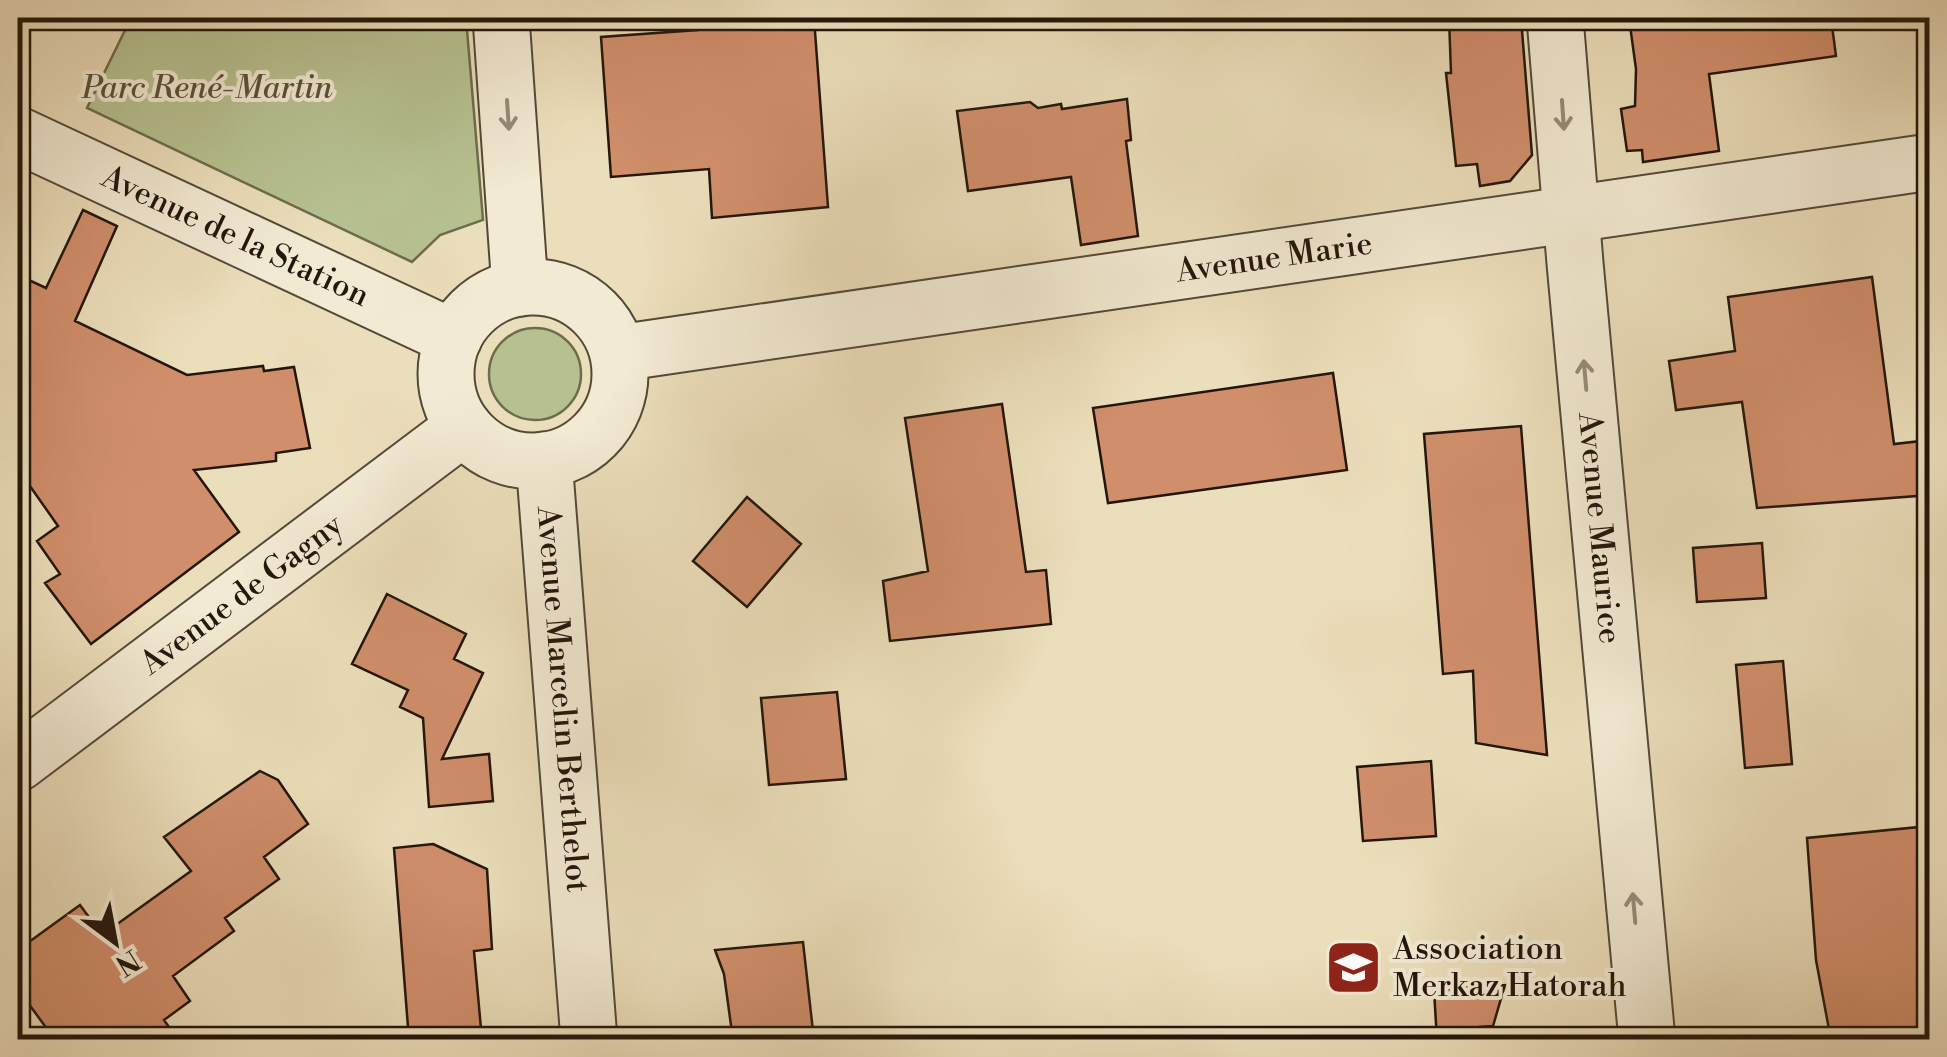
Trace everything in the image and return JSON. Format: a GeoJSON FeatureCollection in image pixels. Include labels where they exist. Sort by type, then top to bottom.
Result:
{"type":"FeatureCollection","features":[{"type":"Feature","properties":{"kind":"street"},"geometry":{"type":"LineString","coordinates":[[501,18],[520,288]]}},
{"type":"Feature","properties":{"kind":"street","name":"Avenue Maurice"},"geometry":{"type":"LineString","coordinates":[[1556,18],[1570,215],[1646,1040]]}},
{"type":"Feature","properties":{"kind":"street","name":"Avenue de la Station"},"geometry":{"type":"LineString","coordinates":[[18,136],[454,338]]}},
{"type":"Feature","properties":{"kind":"street","name":"Avenue Marie"},"geometry":{"type":"LineString","coordinates":[[619,353],[1930,162]]}},
{"type":"Feature","properties":{"kind":"street"},"geometry":{"type":"LineString","coordinates":[[520,288],[546,288],[571,294],[592,309],[609,330],[619,353],[620,382],[612,410],[596,434],[572,452],[544,460],[521,460],[480,442],[464,426],[447,383],[447,360],[454,338],[470,314],[493,296],[520,288]]}},
{"type":"Feature","properties":{"kind":"street","name":"Avenue de Gagny"},"geometry":{"type":"LineString","coordinates":[[18,764],[464,426]]}},
{"type":"Feature","properties":{"kind":"street","name":"Avenue Marcelin Berthelot"},"geometry":{"type":"LineString","coordinates":[[544,460],[589,1040]]}},
{"type":"Feature","properties":{"kind":"green space","name":"Parc René-Martin"},"geometry":{"type":"Polygon","coordinates":[[[131,18],[466,18],[483,220],[440,235],[412,262],[87,108],[131,18]]]}},
{"type":"Feature","properties":{"kind":"green space"},"geometry":{"type":"Polygon","coordinates":[[[535,328],[553,331],[568,341],[578,356],[578,392],[568,407],[553,417],[535,420],[517,417],[502,407],[492,392],[489,374],[492,356],[502,341],[517,331],[535,328]]]}},
{"type":"Feature","properties":{"kind":"building"},"geometry":{"type":"Polygon","coordinates":[[[696,18],[814,18],[828,207],[712,218],[709,169],[611,177],[601,37],[697,30],[696,18]]]}},
{"type":"Feature","properties":{"kind":"building"},"geometry":{"type":"Polygon","coordinates":[[[1449,18],[1521,18],[1532,155],[1510,181],[1480,186],[1477,164],[1456,166],[1446,73],[1451,73],[1449,18]]]}},
{"type":"Feature","properties":{"kind":"building"},"geometry":{"type":"Polygon","coordinates":[[[1629,18],[1831,18],[1836,56],[1709,74],[1719,151],[1643,162],[1642,150],[1627,151],[1621,109],[1635,106],[1636,69],[1629,18]]]}},
{"type":"Feature","properties":{"kind":"building"},"geometry":{"type":"Polygon","coordinates":[[[1127,99],[1131,140],[1126,141],[1138,236],[1081,245],[1071,177],[968,191],[957,111],[1030,102],[1038,108],[1061,104],[1062,109],[1127,99]]]}},
{"type":"Feature","properties":{"kind":"building"},"geometry":{"type":"Polygon","coordinates":[[[83,210],[117,226],[75,321],[187,375],[263,366],[264,371],[294,367],[310,448],[276,453],[276,461],[194,470],[239,532],[91,644],[45,583],[60,574],[37,541],[58,526],[18,469],[18,275],[46,288],[83,210]]]}},
{"type":"Feature","properties":{"kind":"building"},"geometry":{"type":"Polygon","coordinates":[[[1872,277],[1894,444],[1930,440],[1930,495],[1757,508],[1742,402],[1676,410],[1669,361],[1735,351],[1728,297],[1872,277]]]}},
{"type":"Feature","properties":{"kind":"building"},"geometry":{"type":"Polygon","coordinates":[[[1333,373],[1347,470],[1108,503],[1093,408],[1333,373]]]}},
{"type":"Feature","properties":{"kind":"building"},"geometry":{"type":"Polygon","coordinates":[[[1002,404],[1026,572],[1046,570],[1051,624],[890,641],[883,581],[928,571],[905,418],[1002,404]]]}},
{"type":"Feature","properties":{"kind":"building"},"geometry":{"type":"Polygon","coordinates":[[[1521,426],[1547,755],[1476,743],[1473,671],[1443,674],[1424,434],[1521,426]]]}},
{"type":"Feature","properties":{"kind":"building"},"geometry":{"type":"Polygon","coordinates":[[[747,497],[801,544],[747,607],[693,561],[747,497]]]}},
{"type":"Feature","properties":{"kind":"building"},"geometry":{"type":"Polygon","coordinates":[[[1762,543],[1766,598],[1697,602],[1693,548],[1762,543]]]}},
{"type":"Feature","properties":{"kind":"building"},"geometry":{"type":"Polygon","coordinates":[[[387,594],[466,634],[454,659],[483,673],[442,759],[489,754],[493,801],[429,807],[423,718],[400,707],[408,690],[352,664],[387,594]]]}},
{"type":"Feature","properties":{"kind":"building"},"geometry":{"type":"Polygon","coordinates":[[[1783,661],[1792,764],[1745,768],[1736,665],[1783,661]]]}},
{"type":"Feature","properties":{"kind":"building"},"geometry":{"type":"Polygon","coordinates":[[[837,692],[846,779],[769,785],[761,698],[837,692]]]}},
{"type":"Feature","properties":{"kind":"building"},"geometry":{"type":"Polygon","coordinates":[[[1431,761],[1436,836],[1363,841],[1357,767],[1431,761]]]}},
{"type":"Feature","properties":{"kind":"building"},"geometry":{"type":"Polygon","coordinates":[[[260,771],[278,780],[308,824],[264,857],[279,879],[225,918],[234,931],[173,976],[190,1001],[164,1020],[178,1040],[55,1040],[18,989],[18,950],[80,905],[102,935],[191,871],[164,837],[260,771]]]}},
{"type":"Feature","properties":{"kind":"building"},"geometry":{"type":"Polygon","coordinates":[[[1930,826],[1930,1040],[1831,1040],[1816,960],[1807,838],[1930,826]]]}},
{"type":"Feature","properties":{"kind":"building"},"geometry":{"type":"Polygon","coordinates":[[[433,844],[487,869],[492,949],[474,951],[482,1040],[409,1040],[394,848],[433,844]]]}},
{"type":"Feature","properties":{"kind":"building"},"geometry":{"type":"Polygon","coordinates":[[[803,942],[814,1040],[733,1040],[724,974],[715,950],[803,942]]]}},
{"type":"Feature","properties":{"kind":"building"},"geometry":{"type":"Polygon","coordinates":[[[1505,985],[1493,1026],[1480,1027],[1481,1040],[1437,1040],[1434,990],[1505,985]]]}},
{"type":"Feature","properties":{"kind":"place","name":"Association Merkaz Hatorah"},"geometry":{"type":"Point","coordinates":[1354,967]}}]}
